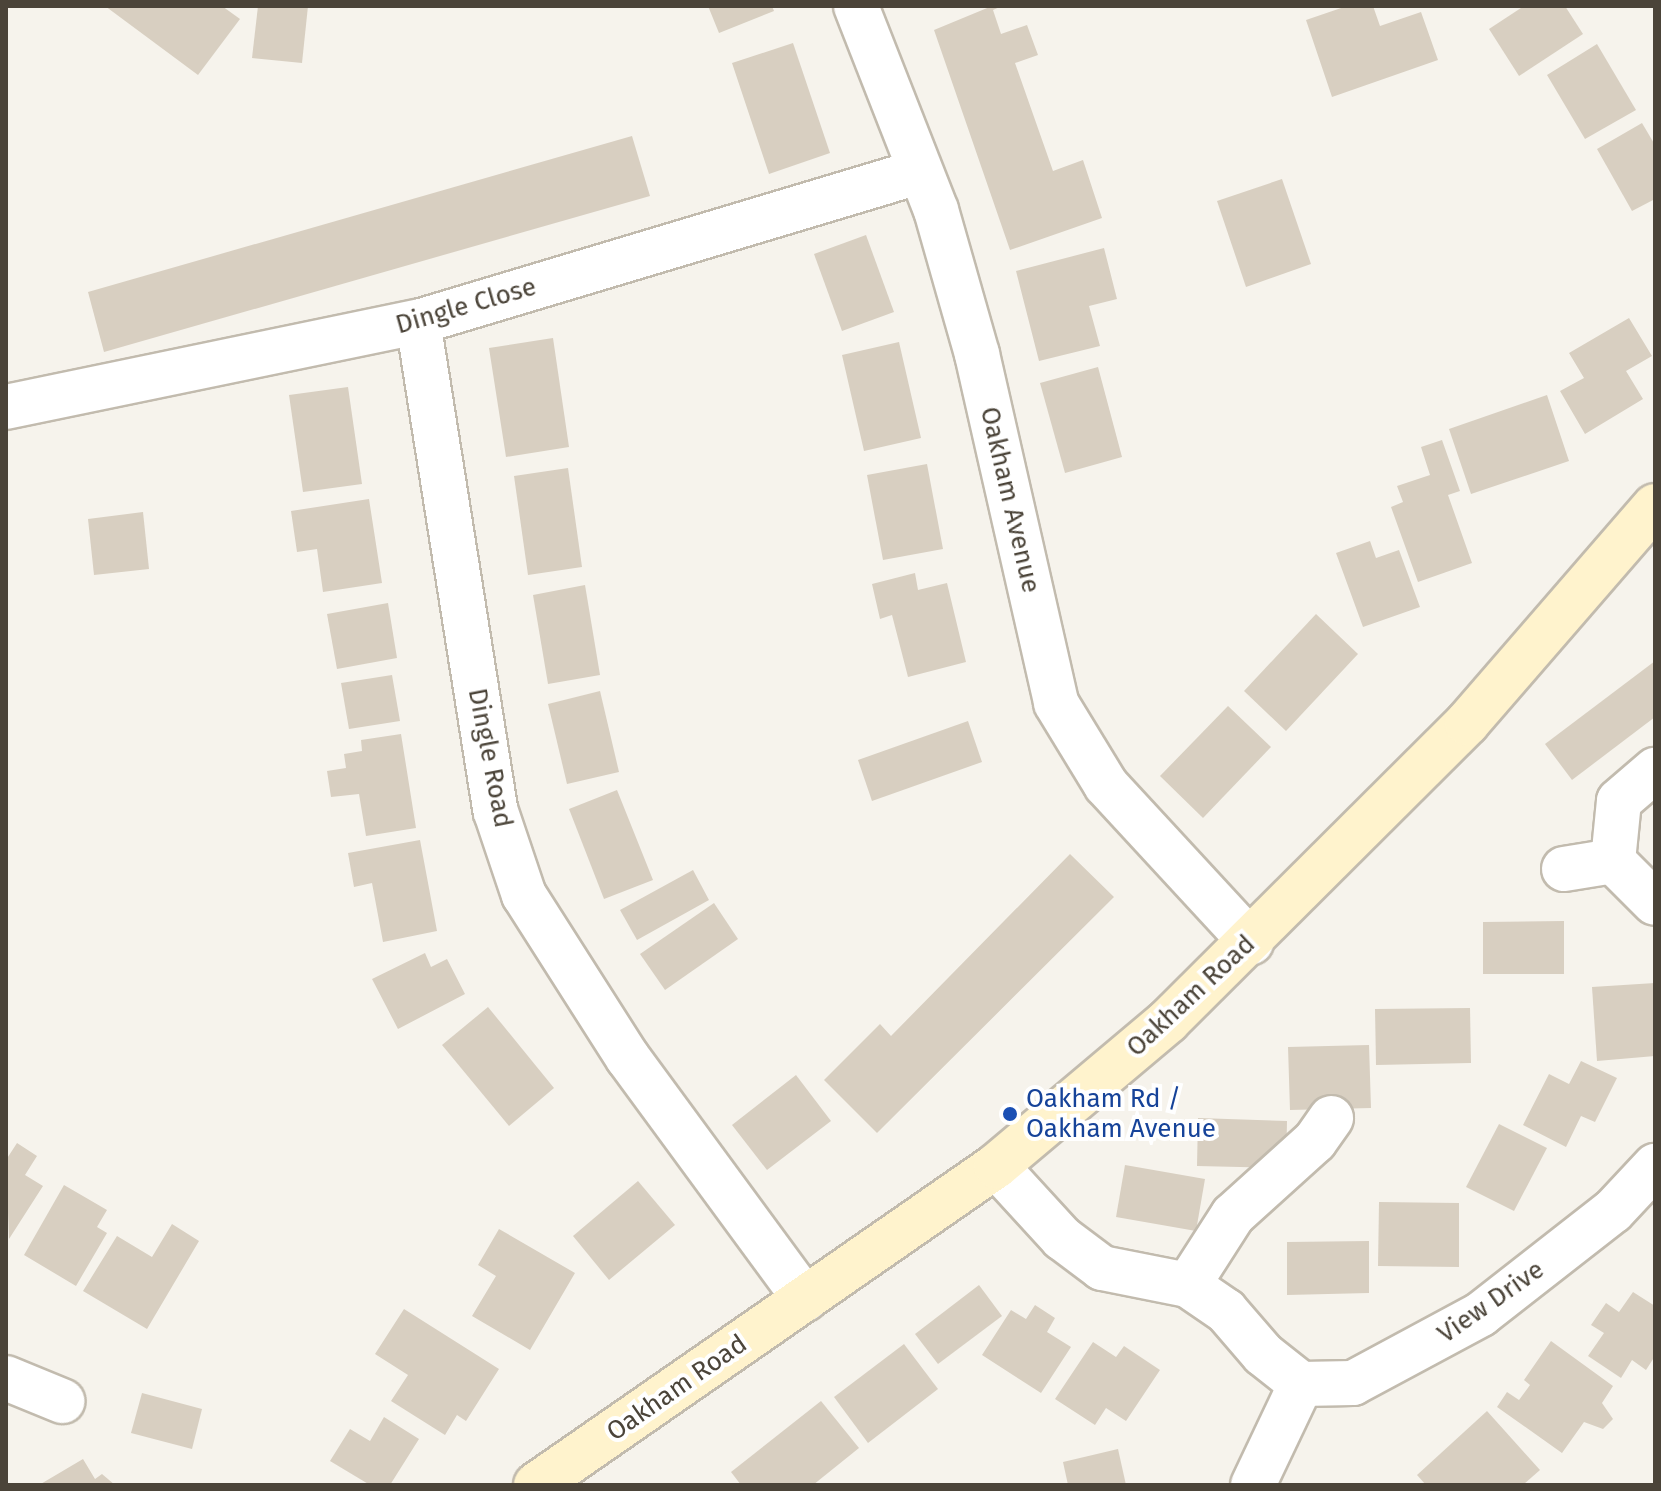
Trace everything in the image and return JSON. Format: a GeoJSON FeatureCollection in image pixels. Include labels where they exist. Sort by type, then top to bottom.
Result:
{"type":"FeatureCollection","features":[{"type":"Feature","properties":{"kind":"street","name":"Oakham Avenue"},"geometry":{"type":"LineString","coordinates":[[856,6],[918,172],[936,210],[977,354],[1056,703],[1106,785],[1251,942]]}},
{"type":"Feature","properties":{"kind":"street","name":"Dingle Close"},"geometry":{"type":"LineString","coordinates":[[6,407],[418,322],[918,172]]}},
{"type":"Feature","properties":{"kind":"street","name":"Dingle Road"},"geometry":{"type":"LineString","coordinates":[[418,322],[496,812],[524,895],[628,1058],[805,1299]]}},
{"type":"Feature","properties":{"kind":"street","name":"Oakham Road"},"geometry":{"type":"LineString","coordinates":[[536,1485],[996,1166],[1251,942],[1467,723],[1655,506]]}},
{"type":"Feature","properties":{"kind":"street"},"geometry":{"type":"LineString","coordinates":[[1613,861],[1619,801],[1655,770]]}},
{"type":"Feature","properties":{"kind":"street"},"geometry":{"type":"LineString","coordinates":[[1564,869],[1613,861]]}},
{"type":"Feature","properties":{"kind":"street"},"geometry":{"type":"LineString","coordinates":[[1613,861],[1655,903]]}},
{"type":"Feature","properties":{"kind":"street"},"geometry":{"type":"LineString","coordinates":[[1188,1285],[1233,1215],[1315,1141],[1331,1118]]}},
{"type":"Feature","properties":{"kind":"street"},"geometry":{"type":"LineString","coordinates":[[996,1166],[1062,1238],[1102,1268],[1188,1285],[1226,1311],[1263,1354],[1301,1384],[1253,1485]]}},
{"type":"Feature","properties":{"kind":"street","name":"View Drive"},"geometry":{"type":"LineString","coordinates":[[1301,1384],[1353,1383],[1481,1314],[1613,1211],[1655,1166]]}},
{"type":"Feature","properties":{"kind":"street"},"geometry":{"type":"LineString","coordinates":[[8,1384],[62,1401]]}},
{"type":"Feature","properties":{"kind":"building"},"geometry":{"type":"Polygon","coordinates":[[[105,6],[222,6],[240,19],[198,75],[105,6]]]}},
{"type":"Feature","properties":{"kind":"building"},"geometry":{"type":"Polygon","coordinates":[[[258,6],[308,6],[302,63],[252,58],[258,6]]]}},
{"type":"Feature","properties":{"kind":"building"},"geometry":{"type":"Polygon","coordinates":[[[708,6],[772,6],[774,11],[719,33],[708,6]]]}},
{"type":"Feature","properties":{"kind":"building"},"geometry":{"type":"Polygon","coordinates":[[[992,6],[1002,6],[993,10],[1001,34],[1027,25],[1038,55],[1015,63],[1053,171],[1083,160],[1102,218],[1010,250],[934,30],[992,6]]]}},
{"type":"Feature","properties":{"kind":"building"},"geometry":{"type":"Polygon","coordinates":[[[1347,6],[1373,6],[1380,26],[1421,12],[1438,60],[1332,97],[1306,20],[1347,6]]]}},
{"type":"Feature","properties":{"kind":"building"},"geometry":{"type":"Polygon","coordinates":[[[1524,6],[1565,6],[1583,34],[1519,76],[1489,29],[1524,6]]]}},
{"type":"Feature","properties":{"kind":"building"},"geometry":{"type":"Polygon","coordinates":[[[793,43],[830,153],[769,174],[732,63],[793,43]]]}},
{"type":"Feature","properties":{"kind":"building"},"geometry":{"type":"Polygon","coordinates":[[[1597,44],[1636,110],[1585,139],[1547,75],[1597,44]]]}},
{"type":"Feature","properties":{"kind":"building"},"geometry":{"type":"Polygon","coordinates":[[[1642,123],[1655,145],[1655,199],[1632,211],[1597,149],[1642,123]]]}},
{"type":"Feature","properties":{"kind":"building"},"geometry":{"type":"Polygon","coordinates":[[[632,136],[650,196],[104,352],[88,292],[632,136]]]}},
{"type":"Feature","properties":{"kind":"building"},"geometry":{"type":"Polygon","coordinates":[[[1282,179],[1311,264],[1246,287],[1217,201],[1282,179]]]}},
{"type":"Feature","properties":{"kind":"building"},"geometry":{"type":"Polygon","coordinates":[[[866,235],[894,312],[842,331],[814,254],[866,235]]]}},
{"type":"Feature","properties":{"kind":"building"},"geometry":{"type":"Polygon","coordinates":[[[1104,248],[1117,299],[1089,306],[1100,346],[1039,361],[1016,271],[1104,248]]]}},
{"type":"Feature","properties":{"kind":"building"},"geometry":{"type":"Polygon","coordinates":[[[1629,318],[1652,356],[1626,371],[1643,399],[1585,434],[1560,391],[1584,378],[1569,353],[1629,318]]]}},
{"type":"Feature","properties":{"kind":"building"},"geometry":{"type":"Polygon","coordinates":[[[553,338],[569,447],[506,457],[489,348],[553,338]]]}},
{"type":"Feature","properties":{"kind":"building"},"geometry":{"type":"Polygon","coordinates":[[[899,342],[921,438],[864,451],[842,355],[899,342]]]}},
{"type":"Feature","properties":{"kind":"building"},"geometry":{"type":"Polygon","coordinates":[[[1098,367],[1122,457],[1065,473],[1040,383],[1098,367]]]}},
{"type":"Feature","properties":{"kind":"building"},"geometry":{"type":"Polygon","coordinates":[[[348,387],[362,484],[303,492],[289,395],[348,387]]]}},
{"type":"Feature","properties":{"kind":"building"},"geometry":{"type":"Polygon","coordinates":[[[1547,395],[1569,461],[1471,494],[1449,429],[1547,395]]]}},
{"type":"Feature","properties":{"kind":"building"},"geometry":{"type":"Polygon","coordinates":[[[1442,440],[1460,491],[1448,495],[1472,563],[1418,582],[1391,507],[1403,502],[1397,486],[1430,475],[1421,447],[1442,440]]]}},
{"type":"Feature","properties":{"kind":"building"},"geometry":{"type":"Polygon","coordinates":[[[927,464],[943,549],[883,560],[867,475],[927,464]]]}},
{"type":"Feature","properties":{"kind":"building"},"geometry":{"type":"Polygon","coordinates":[[[568,468],[582,567],[528,575],[514,476],[568,468]]]}},
{"type":"Feature","properties":{"kind":"building"},"geometry":{"type":"Polygon","coordinates":[[[369,499],[382,583],[323,592],[317,549],[297,552],[291,511],[369,499]]]}},
{"type":"Feature","properties":{"kind":"building"},"geometry":{"type":"Polygon","coordinates":[[[143,512],[149,569],[94,575],[88,519],[143,512]]]}},
{"type":"Feature","properties":{"kind":"building"},"geometry":{"type":"Polygon","coordinates":[[[1370,541],[1376,558],[1399,550],[1420,607],[1363,627],[1336,553],[1370,541]]]}},
{"type":"Feature","properties":{"kind":"building"},"geometry":{"type":"Polygon","coordinates":[[[915,573],[918,590],[947,583],[966,662],[908,677],[892,615],[880,619],[872,584],[915,573]]]}},
{"type":"Feature","properties":{"kind":"building"},"geometry":{"type":"Polygon","coordinates":[[[585,585],[600,675],[548,684],[533,595],[585,585]]]}},
{"type":"Feature","properties":{"kind":"building"},"geometry":{"type":"Polygon","coordinates":[[[388,603],[397,658],[337,669],[327,614],[388,603]]]}},
{"type":"Feature","properties":{"kind":"building"},"geometry":{"type":"Polygon","coordinates":[[[1316,614],[1358,654],[1286,731],[1244,691],[1316,614]]]}},
{"type":"Feature","properties":{"kind":"building"},"geometry":{"type":"Polygon","coordinates":[[[1655,661],[1655,717],[1572,780],[1545,744],[1655,661]]]}},
{"type":"Feature","properties":{"kind":"building"},"geometry":{"type":"Polygon","coordinates":[[[392,675],[400,721],[349,729],[341,683],[392,675]]]}},
{"type":"Feature","properties":{"kind":"building"},"geometry":{"type":"Polygon","coordinates":[[[600,691],[619,772],[567,784],[548,704],[600,691]]]}},
{"type":"Feature","properties":{"kind":"building"},"geometry":{"type":"Polygon","coordinates":[[[1228,706],[1271,747],[1203,818],[1160,776],[1228,706]]]}},
{"type":"Feature","properties":{"kind":"building"},"geometry":{"type":"Polygon","coordinates":[[[968,721],[982,762],[872,801],[858,760],[968,721]]]}},
{"type":"Feature","properties":{"kind":"building"},"geometry":{"type":"Polygon","coordinates":[[[401,734],[416,828],[366,836],[359,794],[331,797],[327,771],[346,768],[344,754],[362,751],[361,740],[401,734]]]}},
{"type":"Feature","properties":{"kind":"building"},"geometry":{"type":"Polygon","coordinates":[[[617,790],[653,880],[604,899],[569,809],[617,790]]]}},
{"type":"Feature","properties":{"kind":"building"},"geometry":{"type":"Polygon","coordinates":[[[420,840],[437,931],[383,942],[372,883],[354,887],[348,853],[420,840]]]}},
{"type":"Feature","properties":{"kind":"building"},"geometry":{"type":"Polygon","coordinates":[[[1070,854],[1114,897],[877,1133],[824,1080],[880,1024],[891,1036],[1070,854]]]}},
{"type":"Feature","properties":{"kind":"building"},"geometry":{"type":"Polygon","coordinates":[[[693,870],[709,900],[637,940],[620,910],[693,870]]]}},
{"type":"Feature","properties":{"kind":"building"},"geometry":{"type":"Polygon","coordinates":[[[714,903],[738,939],[665,990],[640,954],[714,903]]]}},
{"type":"Feature","properties":{"kind":"building"},"geometry":{"type":"Polygon","coordinates":[[[1564,921],[1564,974],[1483,974],[1483,922],[1564,921]]]}},
{"type":"Feature","properties":{"kind":"building"},"geometry":{"type":"Polygon","coordinates":[[[425,953],[431,967],[447,959],[465,994],[398,1029],[372,979],[425,953]]]}},
{"type":"Feature","properties":{"kind":"building"},"geometry":{"type":"Polygon","coordinates":[[[1655,983],[1655,1056],[1597,1061],[1592,987],[1655,983]]]}},
{"type":"Feature","properties":{"kind":"building"},"geometry":{"type":"Polygon","coordinates":[[[488,1007],[554,1088],[509,1126],[442,1045],[488,1007]]]}},
{"type":"Feature","properties":{"kind":"building"},"geometry":{"type":"Polygon","coordinates":[[[1470,1008],[1471,1063],[1376,1065],[1375,1009],[1470,1008]]]}},
{"type":"Feature","properties":{"kind":"building"},"geometry":{"type":"Polygon","coordinates":[[[1369,1045],[1371,1108],[1290,1110],[1288,1047],[1369,1045]]]}},
{"type":"Feature","properties":{"kind":"building"},"geometry":{"type":"Polygon","coordinates":[[[1581,1061],[1617,1078],[1595,1122],[1581,1116],[1566,1147],[1523,1125],[1549,1074],[1569,1084],[1581,1061]]]}},
{"type":"Feature","properties":{"kind":"building"},"geometry":{"type":"Polygon","coordinates":[[[796,1075],[831,1121],[767,1170],[732,1125],[796,1075]]]}},
{"type":"Feature","properties":{"kind":"building"},"geometry":{"type":"Polygon","coordinates":[[[1198,1118],[1287,1121],[1286,1168],[1197,1166],[1198,1118]]]}},
{"type":"Feature","properties":{"kind":"building"},"geometry":{"type":"Polygon","coordinates":[[[1499,1124],[1547,1148],[1514,1211],[1466,1187],[1499,1124]]]}},
{"type":"Feature","properties":{"kind":"building"},"geometry":{"type":"Polygon","coordinates":[[[17,1143],[37,1156],[25,1175],[43,1186],[9,1239],[6,1160],[17,1143]]]}},
{"type":"Feature","properties":{"kind":"building"},"geometry":{"type":"Polygon","coordinates":[[[1125,1165],[1205,1179],[1196,1231],[1116,1217],[1125,1165]]]}},
{"type":"Feature","properties":{"kind":"building"},"geometry":{"type":"Polygon","coordinates":[[[638,1181],[675,1225],[609,1280],[573,1236],[638,1181]]]}},
{"type":"Feature","properties":{"kind":"building"},"geometry":{"type":"Polygon","coordinates":[[[64,1185],[107,1210],[97,1227],[107,1233],[76,1286],[24,1255],[64,1185]]]}},
{"type":"Feature","properties":{"kind":"building"},"geometry":{"type":"Polygon","coordinates":[[[1379,1202],[1459,1203],[1459,1267],[1378,1266],[1379,1202]]]}},
{"type":"Feature","properties":{"kind":"building"},"geometry":{"type":"Polygon","coordinates":[[[172,1224],[199,1241],[147,1329],[83,1291],[117,1236],[152,1257],[172,1224]]]}},
{"type":"Feature","properties":{"kind":"building"},"geometry":{"type":"Polygon","coordinates":[[[499,1229],[575,1273],[530,1350],[472,1316],[496,1276],[478,1265],[499,1229]]]}},
{"type":"Feature","properties":{"kind":"building"},"geometry":{"type":"Polygon","coordinates":[[[1369,1241],[1369,1293],[1287,1295],[1287,1242],[1369,1241]]]}},
{"type":"Feature","properties":{"kind":"building"},"geometry":{"type":"Polygon","coordinates":[[[979,1285],[1002,1316],[938,1364],[915,1334],[979,1285]]]}},
{"type":"Feature","properties":{"kind":"building"},"geometry":{"type":"Polygon","coordinates":[[[1633,1292],[1655,1306],[1655,1356],[1646,1370],[1632,1360],[1621,1378],[1588,1356],[1604,1333],[1591,1325],[1606,1303],[1619,1312],[1633,1292]]]}},
{"type":"Feature","properties":{"kind":"building"},"geometry":{"type":"Polygon","coordinates":[[[1035,1305],[1055,1318],[1047,1332],[1071,1347],[1041,1393],[982,1355],[1011,1310],[1026,1319],[1035,1305]]]}},
{"type":"Feature","properties":{"kind":"building"},"geometry":{"type":"Polygon","coordinates":[[[404,1309],[499,1369],[466,1421],[457,1415],[445,1435],[391,1401],[408,1375],[375,1354],[404,1309]]]}},
{"type":"Feature","properties":{"kind":"building"},"geometry":{"type":"Polygon","coordinates":[[[1551,1341],[1613,1386],[1602,1403],[1613,1419],[1603,1429],[1584,1422],[1562,1453],[1497,1407],[1507,1392],[1519,1400],[1530,1385],[1524,1380],[1551,1341]]]}},
{"type":"Feature","properties":{"kind":"building"},"geometry":{"type":"Polygon","coordinates":[[[1093,1342],[1116,1357],[1124,1346],[1160,1370],[1126,1421],[1106,1408],[1095,1425],[1055,1399],[1093,1342]]]}},
{"type":"Feature","properties":{"kind":"building"},"geometry":{"type":"Polygon","coordinates":[[[904,1344],[938,1389],[868,1443],[834,1397],[904,1344]]]}},
{"type":"Feature","properties":{"kind":"building"},"geometry":{"type":"Polygon","coordinates":[[[142,1393],[202,1409],[192,1449],[131,1433],[142,1393]]]}},
{"type":"Feature","properties":{"kind":"building"},"geometry":{"type":"Polygon","coordinates":[[[821,1401],[859,1448],[813,1485],[741,1485],[731,1472],[821,1401]]]}},
{"type":"Feature","properties":{"kind":"building"},"geometry":{"type":"Polygon","coordinates":[[[1487,1411],[1540,1470],[1523,1485],[1426,1485],[1417,1475],[1487,1411]]]}},
{"type":"Feature","properties":{"kind":"building"},"geometry":{"type":"Polygon","coordinates":[[[384,1417],[419,1439],[390,1485],[370,1485],[330,1461],[350,1429],[370,1441],[384,1417]]]}},
{"type":"Feature","properties":{"kind":"building"},"geometry":{"type":"Polygon","coordinates":[[[1118,1449],[1126,1485],[1068,1485],[1063,1462],[1118,1449]]]}},
{"type":"Feature","properties":{"kind":"building"},"geometry":{"type":"Polygon","coordinates":[[[83,1459],[95,1479],[102,1474],[115,1485],[39,1485],[83,1459]]]}},
{"type":"Feature","properties":{"kind":"place","name":"Oakham Rd / Oakham Avenue"},"geometry":{"type":"Point","coordinates":[1010,1114]}}]}
